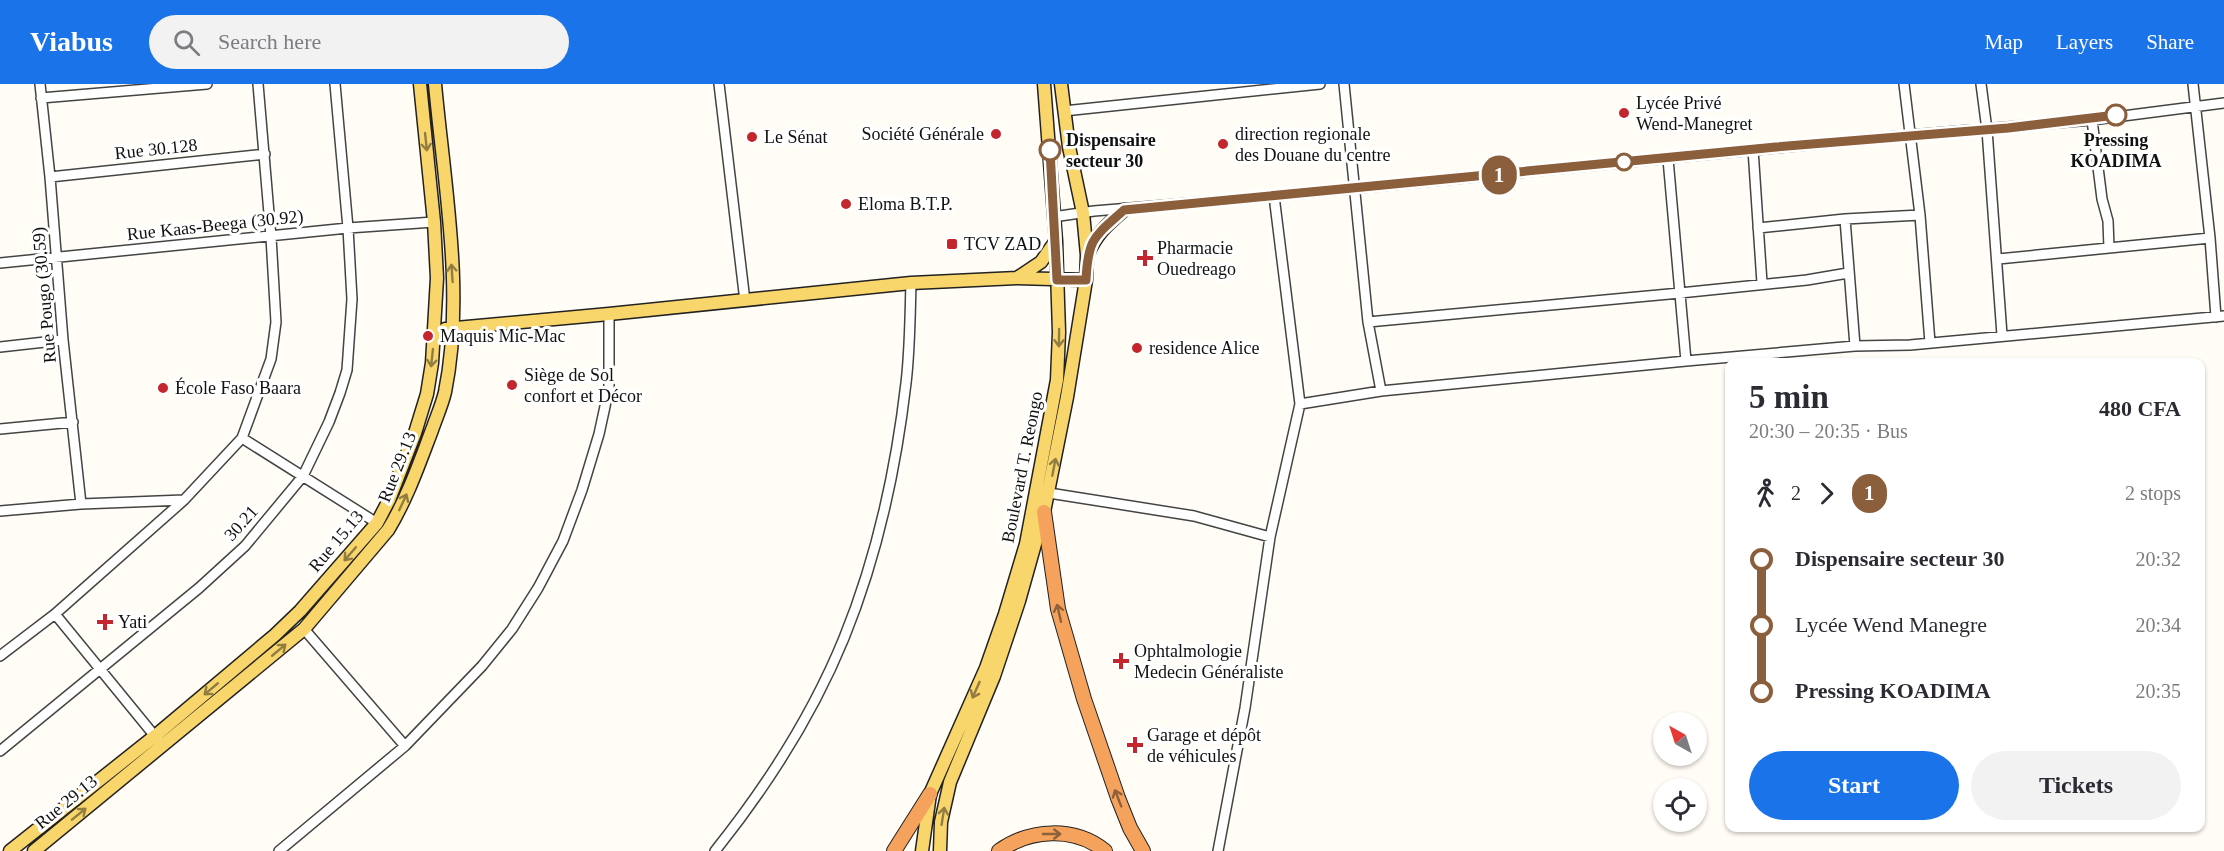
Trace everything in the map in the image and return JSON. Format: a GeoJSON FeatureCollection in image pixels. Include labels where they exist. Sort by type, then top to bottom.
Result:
{"type":"FeatureCollection","features":[{"type":"Feature","properties":{"kind":"highway"},"geometry":{"type":"LineString","coordinates":[[1044,512],[1058,609],[1084,699],[1118,798],[1130,828],[1143,851]]}},
{"type":"Feature","properties":{"kind":"highway"},"geometry":{"type":"LineString","coordinates":[[894,851],[930,794]]}},
{"type":"Feature","properties":{"kind":"highway"},"geometry":{"type":"LineString","coordinates":[[999,851],[1033,834],[1055,833],[1074,835],[1088,840],[1105,851]]}},
{"type":"Feature","properties":{"kind":"main road","name":"Rue 15.13"},"geometry":{"type":"LineString","coordinates":[[10,851],[155,736],[275,635],[300,611],[377,523],[399,474],[427,394],[435,329],[437,278],[434,222],[420,84]]}},
{"type":"Feature","properties":{"kind":"main road","name":"Rue 29.13"},"geometry":{"type":"LineString","coordinates":[[34,851],[304,629],[388,530],[396,516],[445,394],[452,329],[453,281],[435,84]]}},
{"type":"Feature","properties":{"kind":"main road","name":"Boulevard T. Reongo"},"geometry":{"type":"LineString","coordinates":[[922,845],[930,794],[986,668],[1026,544],[1057,380],[1059,332],[1056,241],[1044,84]]}},
{"type":"Feature","properties":{"kind":"main road","name":"Boulevard T. Reongo"},"geometry":{"type":"LineString","coordinates":[[940,851],[941,822],[950,782],[994,676],[1019,601],[1049,493],[1086,280],[1087,255],[1083,213],[1069,147],[1061,84]]}},
{"type":"Feature","properties":{"kind":"main road"},"geometry":{"type":"LineString","coordinates":[[1087,255],[1102,228],[1124,210]]}},
{"type":"Feature","properties":{"kind":"main road"},"geometry":{"type":"LineString","coordinates":[[1017,278],[1041,262],[1056,241]]}},
{"type":"Feature","properties":{"kind":"main road"},"geometry":{"type":"LineString","coordinates":[[435,329],[745,301],[911,283],[1017,278],[1086,280]]}},
{"type":"Feature","properties":{"kind":"street","name":"Rue Pougo (30.59)"},"geometry":{"type":"LineString","coordinates":[[40,84],[63,340],[81,504]]}},
{"type":"Feature","properties":{"kind":"street"},"geometry":{"type":"LineString","coordinates":[[41,98],[207,84]]}},
{"type":"Feature","properties":{"kind":"street"},"geometry":{"type":"LineString","coordinates":[[0,656],[55,614],[184,500],[242,438],[271,359],[276,322],[258,84]]}},
{"type":"Feature","properties":{"kind":"street","name":"30.21"},"geometry":{"type":"LineString","coordinates":[[0,751],[199,588],[245,546],[303,476],[329,422],[346,370],[352,299],[348,228],[334,84]]}},
{"type":"Feature","properties":{"kind":"street"},"geometry":{"type":"LineString","coordinates":[[719,84],[745,301]]}},
{"type":"Feature","properties":{"kind":"street"},"geometry":{"type":"LineString","coordinates":[[1064,111],[1320,84]]}},
{"type":"Feature","properties":{"kind":"street"},"geometry":{"type":"LineString","coordinates":[[1344,84],[1368,322],[1380,391]]}},
{"type":"Feature","properties":{"kind":"street"},"geometry":{"type":"LineString","coordinates":[[1904,84],[1920,215],[1930,343]]}},
{"type":"Feature","properties":{"kind":"street"},"geometry":{"type":"LineString","coordinates":[[1981,84],[1998,259],[2002,335]]}},
{"type":"Feature","properties":{"kind":"street"},"geometry":{"type":"LineString","coordinates":[[1300,404],[1380,391],[1686,361],[1855,346],[1930,343],[2220,316],[2193,84]]}},
{"type":"Feature","properties":{"kind":"street"},"geometry":{"type":"LineString","coordinates":[[1053,218],[1083,213],[1668,159],[1753,149],[2092,120],[2224,104]]}},
{"type":"Feature","properties":{"kind":"street"},"geometry":{"type":"LineString","coordinates":[[2092,120],[2102,199],[2108,221],[2109,248]]}},
{"type":"Feature","properties":{"kind":"street"},"geometry":{"type":"LineString","coordinates":[[1753,149],[1762,283]]}},
{"type":"Feature","properties":{"kind":"street","name":"Rue 30.128"},"geometry":{"type":"LineString","coordinates":[[50,177],[265,154]]}},
{"type":"Feature","properties":{"kind":"street"},"geometry":{"type":"LineString","coordinates":[[1668,159],[1686,361]]}},
{"type":"Feature","properties":{"kind":"street"},"geometry":{"type":"LineString","coordinates":[[1218,851],[1245,708],[1270,537],[1300,404],[1274,196]]}},
{"type":"Feature","properties":{"kind":"street"},"geometry":{"type":"LineString","coordinates":[[1758,228],[1845,219],[1920,215]]}},
{"type":"Feature","properties":{"kind":"street"},"geometry":{"type":"LineString","coordinates":[[1845,219],[1855,346]]}},
{"type":"Feature","properties":{"kind":"street","name":"Rue Kaas-Beega (30.92)"},"geometry":{"type":"LineString","coordinates":[[0,263],[348,228],[434,222]]}},
{"type":"Feature","properties":{"kind":"street"},"geometry":{"type":"LineString","coordinates":[[1998,259],[2211,238]]}},
{"type":"Feature","properties":{"kind":"street"},"geometry":{"type":"LineString","coordinates":[[1368,322],[1680,293],[1807,280],[1848,273]]}},
{"type":"Feature","properties":{"kind":"street"},"geometry":{"type":"LineString","coordinates":[[716,851],[776,766],[810,709],[844,638],[870,564],[890,486],[907,382],[911,283]]}},
{"type":"Feature","properties":{"kind":"street"},"geometry":{"type":"LineString","coordinates":[[279,851],[405,746],[482,666],[512,629],[563,542],[592,457],[609,388],[609,314]]}},
{"type":"Feature","properties":{"kind":"street"},"geometry":{"type":"LineString","coordinates":[[0,347],[63,340]]}},
{"type":"Feature","properties":{"kind":"street"},"geometry":{"type":"LineString","coordinates":[[0,429],[73,422]]}},
{"type":"Feature","properties":{"kind":"street"},"geometry":{"type":"LineString","coordinates":[[242,438],[377,523]]}},
{"type":"Feature","properties":{"kind":"street"},"geometry":{"type":"LineString","coordinates":[[1049,493],[1194,516],[1270,537]]}},
{"type":"Feature","properties":{"kind":"street"},"geometry":{"type":"LineString","coordinates":[[0,511],[81,504],[184,500]]}},
{"type":"Feature","properties":{"kind":"street"},"geometry":{"type":"LineString","coordinates":[[55,614],[163,747]]}},
{"type":"Feature","properties":{"kind":"street"},"geometry":{"type":"LineString","coordinates":[[304,629],[405,746]]}},
{"type":"Feature","properties":{"kind":"bus line","name":"1"},"geometry":{"type":"LineString","coordinates":[[1050,150],[1057,280],[1066,281],[1086,280],[1087,255],[1094,239],[1102,228],[1124,210],[1776,147],[2092,120],[2116,115]]}},
{"type":"Feature","properties":{"kind":"place","name":"Lycée Privé Wend-Manegret"},"geometry":{"type":"Point","coordinates":[1624,113]}},
{"type":"Feature","properties":{"kind":"place","name":"Pressing KOADIMA"},"geometry":{"type":"Point","coordinates":[2116,115]}},
{"type":"Feature","properties":{"kind":"place","name":"Société Générale"},"geometry":{"type":"Point","coordinates":[996,134]}},
{"type":"Feature","properties":{"kind":"place","name":"Le Sénat"},"geometry":{"type":"Point","coordinates":[752,137]}},
{"type":"Feature","properties":{"kind":"place","name":"direction regionale des Douane du centre"},"geometry":{"type":"Point","coordinates":[1223,144]}},
{"type":"Feature","properties":{"kind":"place","name":"Dispensaire secteur 30"},"geometry":{"type":"Point","coordinates":[1050,150]}},
{"type":"Feature","properties":{"kind":"place","name":"Eloma B.T.P."},"geometry":{"type":"Point","coordinates":[846,204]}},
{"type":"Feature","properties":{"kind":"place","name":"TCV ZAD"},"geometry":{"type":"Point","coordinates":[952,244]}},
{"type":"Feature","properties":{"kind":"place","name":"Pharmacie Ouedreago"},"geometry":{"type":"Point","coordinates":[1145,258]}},
{"type":"Feature","properties":{"kind":"place","name":"Maquis Mic-Mac"},"geometry":{"type":"Point","coordinates":[428,336]}},
{"type":"Feature","properties":{"kind":"place","name":"residence Alice"},"geometry":{"type":"Point","coordinates":[1137,348]}},
{"type":"Feature","properties":{"kind":"place","name":"Siège de Sol confort et Décor"},"geometry":{"type":"Point","coordinates":[512,385]}},
{"type":"Feature","properties":{"kind":"place","name":"École Faso Baara"},"geometry":{"type":"Point","coordinates":[163,388]}},
{"type":"Feature","properties":{"kind":"place","name":"Yati"},"geometry":{"type":"Point","coordinates":[105,622]}},
{"type":"Feature","properties":{"kind":"place","name":"Ophtalmologie Medecin Généraliste"},"geometry":{"type":"Point","coordinates":[1121,661]}},
{"type":"Feature","properties":{"kind":"place","name":"Garage et dépôt de véhicules"},"geometry":{"type":"Point","coordinates":[1135,745]}}]}
